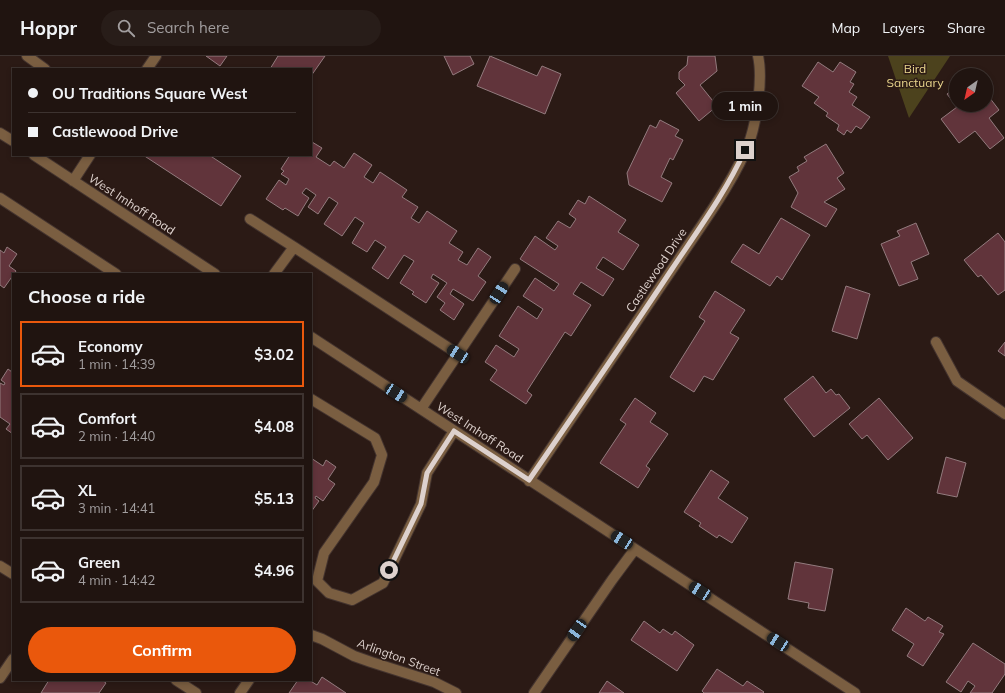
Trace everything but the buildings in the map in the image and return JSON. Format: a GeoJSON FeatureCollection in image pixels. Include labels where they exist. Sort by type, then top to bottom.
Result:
{"type":"FeatureCollection","features":[{"type":"Feature","properties":{"kind":"street"},"geometry":{"type":"LineString","coordinates":[[27,56],[45,68]]}},
{"type":"Feature","properties":{"kind":"street"},"geometry":{"type":"LineString","coordinates":[[148,68],[156,56]]}},
{"type":"Feature","properties":{"kind":"street","name":"Castlewood Drive"},"geometry":{"type":"LineString","coordinates":[[529,480],[642,314],[733,176],[749,140],[756,119],[759,79],[758,56]]}},
{"type":"Feature","properties":{"kind":"street"},"geometry":{"type":"LineString","coordinates":[[0,133],[12,140]]}},
{"type":"Feature","properties":{"kind":"street","name":"West Imhoff Road"},"geometry":{"type":"LineString","coordinates":[[36,156],[213,273]]}},
{"type":"Feature","properties":{"kind":"street"},"geometry":{"type":"LineString","coordinates":[[74,181],[89,156]]}},
{"type":"Feature","properties":{"kind":"street"},"geometry":{"type":"LineString","coordinates":[[0,198],[114,273]]}},
{"type":"Feature","properties":{"kind":"street"},"geometry":{"type":"LineString","coordinates":[[250,219],[458,354]]}},
{"type":"Feature","properties":{"kind":"street"},"geometry":{"type":"LineString","coordinates":[[275,273],[294,247]]}},
{"type":"Feature","properties":{"kind":"street"},"geometry":{"type":"LineString","coordinates":[[421,409],[515,269]]}},
{"type":"Feature","properties":{"kind":"street","name":"West Imhoff Road"},"geometry":{"type":"LineString","coordinates":[[312,338],[855,693]]}},
{"type":"Feature","properties":{"kind":"street"},"geometry":{"type":"LineString","coordinates":[[936,342],[957,381],[1005,414]]}},
{"type":"Feature","properties":{"kind":"street"},"geometry":{"type":"LineString","coordinates":[[312,400],[375,438],[382,455],[374,482],[324,553],[317,581],[329,593],[352,600],[383,583],[421,504],[427,473],[454,431]]}},
{"type":"Feature","properties":{"kind":"street"},"geometry":{"type":"LineString","coordinates":[[534,693],[635,549]]}},
{"type":"Feature","properties":{"kind":"street"},"geometry":{"type":"LineString","coordinates":[[0,566],[12,573]]}},
{"type":"Feature","properties":{"kind":"street","name":"Arlington Street"},"geometry":{"type":"LineString","coordinates":[[312,635],[360,658],[434,682],[456,693]]}},
{"type":"Feature","properties":{"kind":"street"},"geometry":{"type":"LineString","coordinates":[[0,678],[12,660]]}},
{"type":"Feature","properties":{"kind":"street"},"geometry":{"type":"LineString","coordinates":[[178,681],[196,693]]}},
{"type":"Feature","properties":{"kind":"street"},"geometry":{"type":"LineString","coordinates":[[240,693],[248,681]]}},
{"type":"Feature","properties":{"kind":"green space","name":"Bird Sanctuary"},"geometry":{"type":"Polygon","coordinates":[[[888,56],[950,56],[909,118],[888,56]]]}},
{"type":"Feature","properties":{"kind":"route"},"geometry":{"type":"LineString","coordinates":[[389,570],[421,504],[427,473],[454,431],[529,480],[718,200],[733,176],[745,150]]}}]}
